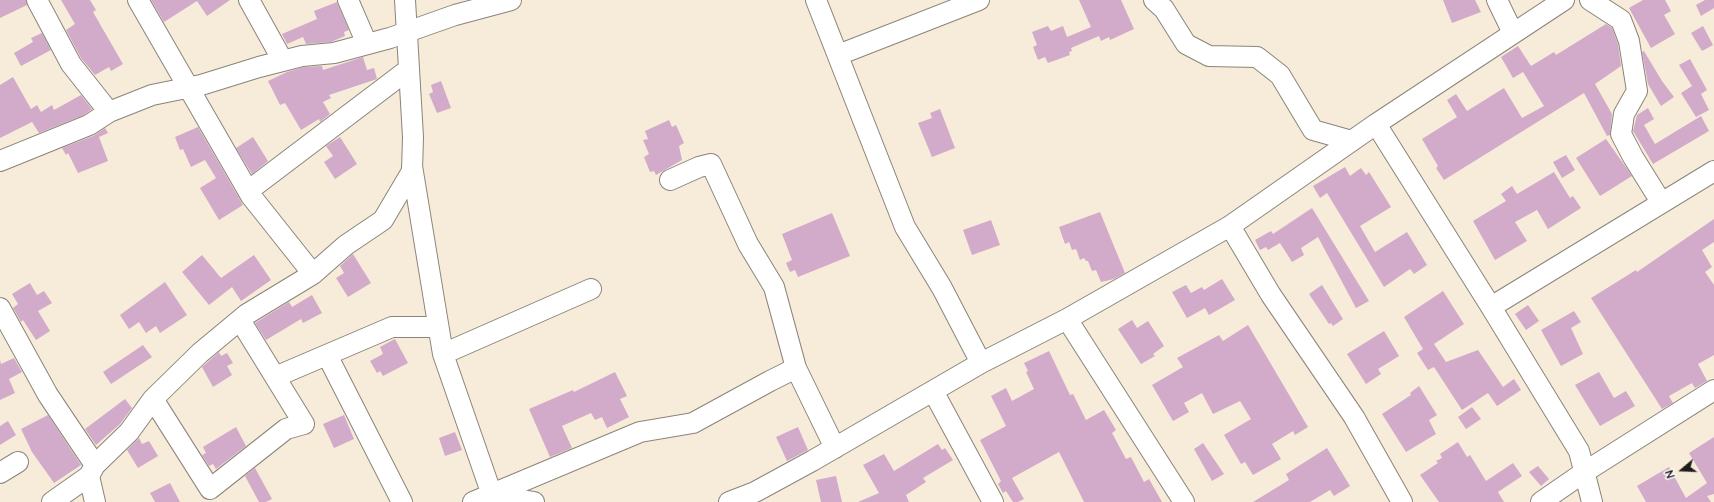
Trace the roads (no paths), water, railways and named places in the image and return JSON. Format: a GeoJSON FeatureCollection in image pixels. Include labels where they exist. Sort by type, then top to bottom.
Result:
{"type":"FeatureCollection","features":[{"type":"Feature","properties":{"kind":"street"},"geometry":{"type":"LineString","coordinates":[[37,0],[71,64],[109,112]]}},
{"type":"Feature","properties":{"kind":"street"},"geometry":{"type":"LineString","coordinates":[[138,0],[248,190],[312,274]]}},
{"type":"Feature","properties":{"kind":"street"},"geometry":{"type":"LineString","coordinates":[[249,0],[283,61]]}},
{"type":"Feature","properties":{"kind":"street"},"geometry":{"type":"LineString","coordinates":[[348,0],[367,44]]}},
{"type":"Feature","properties":{"kind":"street"},"geometry":{"type":"LineString","coordinates":[[52,502],[92,471],[130,432],[153,399],[200,354],[240,320],[312,274],[346,245],[383,220],[412,171],[413,137],[405,0]]}},
{"type":"Feature","properties":{"kind":"street"},"geometry":{"type":"LineString","coordinates":[[0,161],[88,125],[109,112],[152,95],[189,88],[302,56],[334,53],[406,32],[455,15],[511,0]]}},
{"type":"Feature","properties":{"kind":"street"},"geometry":{"type":"LineString","coordinates":[[816,0],[905,227],[942,288],[981,363]]}},
{"type":"Feature","properties":{"kind":"street"},"geometry":{"type":"LineString","coordinates":[[838,55],[979,0]]}},
{"type":"Feature","properties":{"kind":"street"},"geometry":{"type":"LineString","coordinates":[[1154,0],[1164,9],[1186,44],[1209,56],[1257,57],[1280,74],[1312,130],[1352,141]]}},
{"type":"Feature","properties":{"kind":"street"},"geometry":{"type":"LineString","coordinates":[[1497,0],[1513,33]]}},
{"type":"Feature","properties":{"kind":"street"},"geometry":{"type":"LineString","coordinates":[[729,502],[755,492],[835,448],[981,363],[1067,318],[1230,226],[1376,124],[1564,0]]}},
{"type":"Feature","properties":{"kind":"street"},"geometry":{"type":"LineString","coordinates":[[1590,0],[1621,20],[1629,41],[1637,91],[1624,114],[1621,134],[1633,157],[1661,202]]}},
{"type":"Feature","properties":{"kind":"street"},"geometry":{"type":"LineString","coordinates":[[248,190],[409,69]]}},
{"type":"Feature","properties":{"kind":"street"},"geometry":{"type":"LineString","coordinates":[[1376,124],[1579,451],[1583,473],[1592,502]]}},
{"type":"Feature","properties":{"kind":"street"},"geometry":{"type":"LineString","coordinates":[[670,180],[699,167],[711,164],[748,244],[774,287],[796,368],[835,448]]}},
{"type":"Feature","properties":{"kind":"street"},"geometry":{"type":"LineString","coordinates":[[412,166],[442,354],[492,495]]}},
{"type":"Feature","properties":{"kind":"street"},"geometry":{"type":"LineString","coordinates":[[1491,307],[1714,171]]}},
{"type":"Feature","properties":{"kind":"street"},"geometry":{"type":"LineString","coordinates":[[1230,226],[1272,295],[1354,416],[1402,502]]}},
{"type":"Feature","properties":{"kind":"street"},"geometry":{"type":"LineString","coordinates":[[442,354],[591,289]]}},
{"type":"Feature","properties":{"kind":"street"},"geometry":{"type":"LineString","coordinates":[[0,308],[92,471],[95,502]]}},
{"type":"Feature","properties":{"kind":"street"},"geometry":{"type":"LineString","coordinates":[[1067,318],[1184,502]]}},
{"type":"Feature","properties":{"kind":"street"},"geometry":{"type":"LineString","coordinates":[[153,399],[210,490],[286,429],[304,424],[240,320]]}},
{"type":"Feature","properties":{"kind":"street"},"geometry":{"type":"LineString","coordinates":[[275,377],[392,326],[438,327]]}},
{"type":"Feature","properties":{"kind":"street"},"geometry":{"type":"LineString","coordinates":[[327,355],[402,502]]}},
{"type":"Feature","properties":{"kind":"street"},"geometry":{"type":"LineString","coordinates":[[473,502],[640,432],[693,423],[796,368]]}},
{"type":"Feature","properties":{"kind":"street"},"geometry":{"type":"LineString","coordinates":[[933,391],[993,502]]}},
{"type":"Feature","properties":{"kind":"street"},"geometry":{"type":"LineString","coordinates":[[1541,502],[1583,473],[1713,393]]}},
{"type":"Feature","properties":{"kind":"street"},"geometry":{"type":"LineString","coordinates":[[0,474],[18,462]]}},
{"type":"Feature","properties":{"kind":"street"},"geometry":{"type":"LineString","coordinates":[[492,495],[534,502]]}}]}
